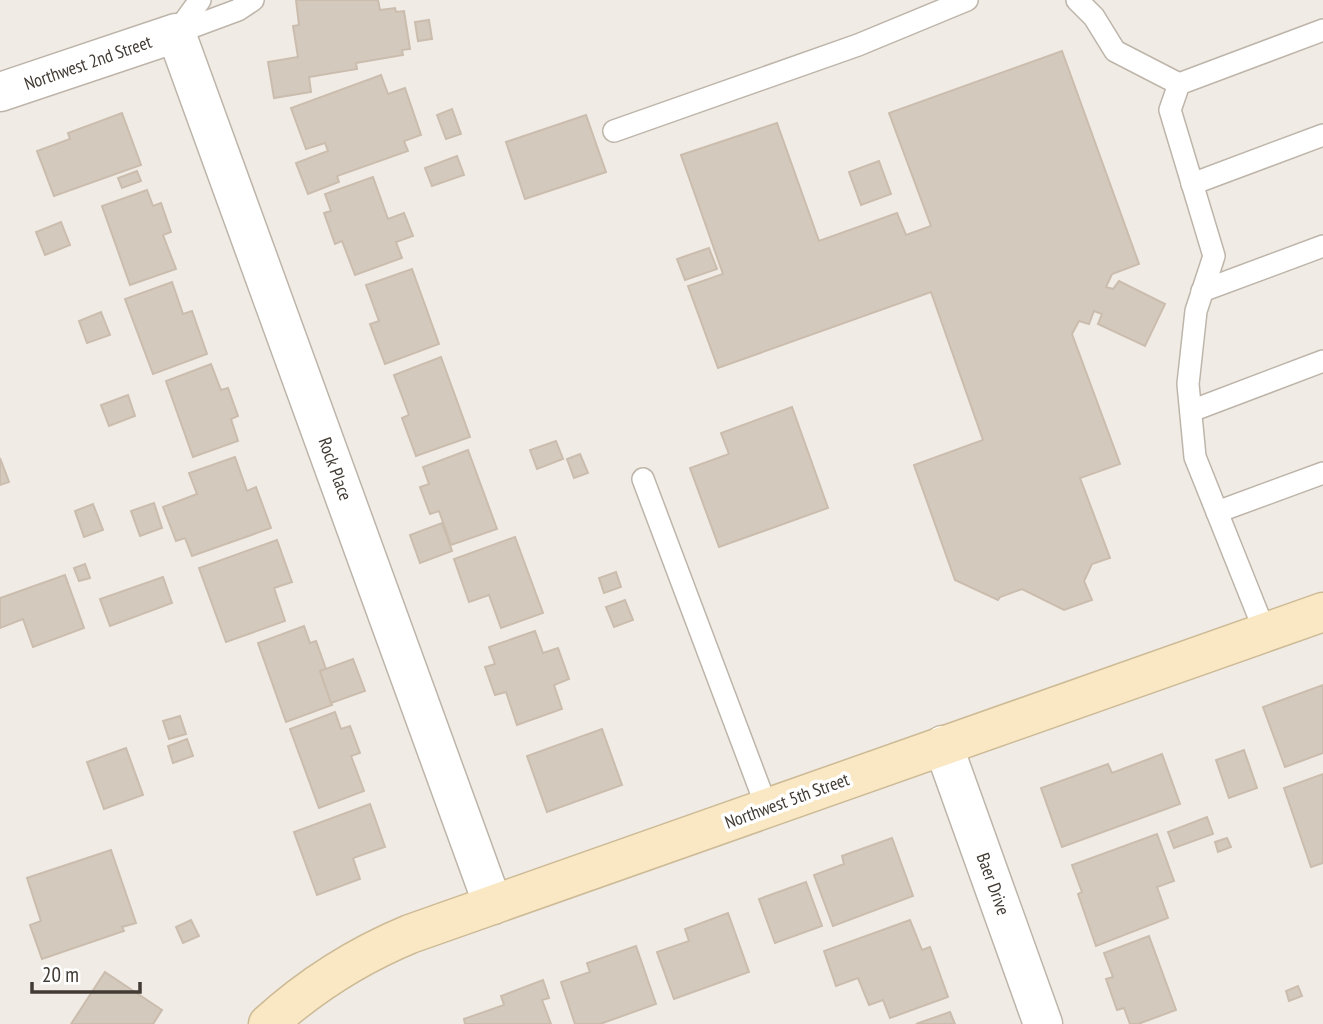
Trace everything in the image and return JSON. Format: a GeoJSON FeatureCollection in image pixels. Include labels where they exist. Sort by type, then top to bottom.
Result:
{"type":"FeatureCollection","features":[{"type":"Feature","properties":{"kind":"street","name":"Northwest 2nd Street"},"geometry":{"type":"LineString","coordinates":[[0,92],[176,33]]}},
{"type":"Feature","properties":{"kind":"street","name":"Rock Place"},"geometry":{"type":"LineString","coordinates":[[176,33],[493,905]]}},
{"type":"Feature","properties":{"kind":"street","name":"Northwest 5th Street"},"geometry":{"type":"LineString","coordinates":[[268,1024],[292,1002],[340,968],[383,945],[1323,612]]}},
{"type":"Feature","properties":{"kind":"street","name":"Baer Drive"},"geometry":{"type":"LineString","coordinates":[[943,745],[1042,1024]]}},
{"type":"Feature","properties":{"kind":"lane"},"geometry":{"type":"LineString","coordinates":[[176,33],[200,0]]}},
{"type":"Feature","properties":{"kind":"lane"},"geometry":{"type":"LineString","coordinates":[[176,33],[253,0]]}},
{"type":"Feature","properties":{"kind":"lane"},"geometry":{"type":"LineString","coordinates":[[614,131],[858,45],[967,0]]}},
{"type":"Feature","properties":{"kind":"lane"},"geometry":{"type":"LineString","coordinates":[[1077,0],[1094,17],[1115,51],[1179,85],[1323,30]]}},
{"type":"Feature","properties":{"kind":"lane"},"geometry":{"type":"LineString","coordinates":[[1179,85],[1170,110],[1214,256],[1196,311],[1188,384],[1195,457],[1265,632]]}},
{"type":"Feature","properties":{"kind":"lane"},"geometry":{"type":"LineString","coordinates":[[1192,184],[1323,135]]}},
{"type":"Feature","properties":{"kind":"lane"},"geometry":{"type":"LineString","coordinates":[[1202,291],[1323,246]]}},
{"type":"Feature","properties":{"kind":"lane"},"geometry":{"type":"LineString","coordinates":[[1191,411],[1323,360]]}},
{"type":"Feature","properties":{"kind":"lane"},"geometry":{"type":"LineString","coordinates":[[1217,512],[1323,472]]}},
{"type":"Feature","properties":{"kind":"lane"},"geometry":{"type":"LineString","coordinates":[[643,479],[767,808]]}},
{"type":"Feature","properties":{"kind":"building"},"geometry":{"type":"Polygon","coordinates":[[[296,0],[378,0],[380,10],[395,8],[396,12],[404,11],[410,49],[402,50],[403,55],[356,63],[357,69],[309,77],[311,92],[274,98],[268,62],[298,57],[293,26],[299,25],[296,0]]]}},
{"type":"Feature","properties":{"kind":"building"},"geometry":{"type":"Polygon","coordinates":[[[429,20],[432,39],[418,41],[415,22],[429,20]]]}},
{"type":"Feature","properties":{"kind":"building"},"geometry":{"type":"Polygon","coordinates":[[[1062,51],[1139,264],[1112,274],[1106,287],[1113,289],[1119,281],[1165,304],[1145,346],[1098,324],[1102,314],[1094,311],[1089,324],[1079,321],[1072,334],[1120,464],[1080,478],[1110,558],[1092,564],[1084,581],[1092,600],[1064,610],[1022,589],[998,600],[955,580],[914,465],[983,440],[931,292],[718,368],[688,286],[723,274],[681,155],[777,123],[819,241],[897,213],[906,235],[931,226],[889,113],[1062,51]]]}},
{"type":"Feature","properties":{"kind":"building"},"geometry":{"type":"Polygon","coordinates":[[[381,75],[388,94],[405,88],[421,135],[404,141],[408,151],[337,176],[339,182],[308,194],[296,163],[328,151],[325,143],[306,149],[291,108],[381,75]]]}},
{"type":"Feature","properties":{"kind":"building"},"geometry":{"type":"Polygon","coordinates":[[[452,109],[461,134],[446,139],[437,115],[452,109]]]}},
{"type":"Feature","properties":{"kind":"building"},"geometry":{"type":"Polygon","coordinates":[[[122,113],[141,165],[54,196],[37,151],[70,139],[68,133],[122,113]]]}},
{"type":"Feature","properties":{"kind":"building"},"geometry":{"type":"Polygon","coordinates":[[[586,115],[606,172],[525,199],[506,142],[586,115]]]}},
{"type":"Feature","properties":{"kind":"building"},"geometry":{"type":"Polygon","coordinates":[[[457,156],[464,175],[432,186],[425,168],[457,156]]]}},
{"type":"Feature","properties":{"kind":"building"},"geometry":{"type":"Polygon","coordinates":[[[879,161],[891,194],[861,205],[849,172],[879,161]]]}},
{"type":"Feature","properties":{"kind":"building"},"geometry":{"type":"Polygon","coordinates":[[[137,171],[141,181],[122,188],[118,178],[137,171]]]}},
{"type":"Feature","properties":{"kind":"building"},"geometry":{"type":"Polygon","coordinates":[[[373,177],[388,219],[404,213],[413,236],[396,242],[402,258],[355,275],[342,241],[335,244],[324,213],[331,211],[325,194],[373,177]]]}},
{"type":"Feature","properties":{"kind":"building"},"geometry":{"type":"Polygon","coordinates":[[[147,190],[153,206],[161,203],[171,232],[163,235],[176,269],[130,285],[102,206],[147,190]]]}},
{"type":"Feature","properties":{"kind":"building"},"geometry":{"type":"Polygon","coordinates":[[[61,222],[70,245],[45,255],[36,232],[61,222]]]}},
{"type":"Feature","properties":{"kind":"building"},"geometry":{"type":"Polygon","coordinates":[[[709,248],[717,269],[685,280],[677,259],[709,248]]]}},
{"type":"Feature","properties":{"kind":"building"},"geometry":{"type":"Polygon","coordinates":[[[412,269],[439,344],[385,364],[370,324],[379,321],[366,285],[412,269]]]}},
{"type":"Feature","properties":{"kind":"building"},"geometry":{"type":"Polygon","coordinates":[[[172,282],[183,314],[192,311],[207,354],[153,374],[125,299],[172,282]]]}},
{"type":"Feature","properties":{"kind":"building"},"geometry":{"type":"Polygon","coordinates":[[[101,312],[110,335],[87,343],[79,321],[101,312]]]}},
{"type":"Feature","properties":{"kind":"building"},"geometry":{"type":"Polygon","coordinates":[[[441,357],[470,437],[416,456],[402,418],[409,415],[394,375],[441,357]]]}},
{"type":"Feature","properties":{"kind":"building"},"geometry":{"type":"Polygon","coordinates":[[[211,364],[221,390],[228,388],[238,416],[231,419],[238,441],[193,457],[166,381],[211,364]]]}},
{"type":"Feature","properties":{"kind":"building"},"geometry":{"type":"Polygon","coordinates":[[[128,395],[135,416],[109,426],[101,405],[128,395]]]}},
{"type":"Feature","properties":{"kind":"building"},"geometry":{"type":"Polygon","coordinates":[[[792,407],[828,508],[719,547],[690,468],[729,454],[721,433],[792,407]]]}},
{"type":"Feature","properties":{"kind":"building"},"geometry":{"type":"Polygon","coordinates":[[[556,441],[563,459],[537,469],[530,450],[556,441]]]}},
{"type":"Feature","properties":{"kind":"building"},"geometry":{"type":"Polygon","coordinates":[[[468,450],[497,529],[451,545],[439,511],[430,514],[420,487],[429,484],[423,467],[468,450]]]}},
{"type":"Feature","properties":{"kind":"building"},"geometry":{"type":"Polygon","coordinates":[[[580,454],[588,473],[574,478],[567,459],[580,454]]]}},
{"type":"Feature","properties":{"kind":"building"},"geometry":{"type":"Polygon","coordinates":[[[235,457],[247,491],[256,487],[271,528],[192,556],[185,538],[176,541],[163,507],[197,494],[189,473],[235,457]]]}},
{"type":"Feature","properties":{"kind":"building"},"geometry":{"type":"Polygon","coordinates":[[[0,458],[9,482],[0,485],[0,458]]]}},
{"type":"Feature","properties":{"kind":"building"},"geometry":{"type":"Polygon","coordinates":[[[154,503],[162,528],[140,536],[131,511],[154,503]]]}},
{"type":"Feature","properties":{"kind":"building"},"geometry":{"type":"Polygon","coordinates":[[[93,504],[103,530],[84,537],[75,511],[93,504]]]}},
{"type":"Feature","properties":{"kind":"building"},"geometry":{"type":"Polygon","coordinates":[[[442,523],[452,551],[420,563],[410,535],[442,523]]]}},
{"type":"Feature","properties":{"kind":"building"},"geometry":{"type":"Polygon","coordinates":[[[515,537],[543,613],[501,628],[489,595],[469,602],[454,559],[515,537]]]}},
{"type":"Feature","properties":{"kind":"building"},"geometry":{"type":"Polygon","coordinates":[[[277,540],[292,582],[274,588],[285,621],[226,642],[199,568],[277,540]]]}},
{"type":"Feature","properties":{"kind":"building"},"geometry":{"type":"Polygon","coordinates":[[[85,564],[90,578],[79,581],[74,568],[85,564]]]}},
{"type":"Feature","properties":{"kind":"building"},"geometry":{"type":"Polygon","coordinates":[[[616,572],[621,587],[604,593],[599,578],[616,572]]]}},
{"type":"Feature","properties":{"kind":"building"},"geometry":{"type":"Polygon","coordinates":[[[65,575],[84,628],[33,647],[23,619],[0,628],[0,598],[65,575]]]}},
{"type":"Feature","properties":{"kind":"building"},"geometry":{"type":"Polygon","coordinates":[[[163,577],[172,603],[110,626],[100,599],[163,577]]]}},
{"type":"Feature","properties":{"kind":"building"},"geometry":{"type":"Polygon","coordinates":[[[625,600],[633,620],[614,627],[606,607],[625,600]]]}},
{"type":"Feature","properties":{"kind":"building"},"geometry":{"type":"Polygon","coordinates":[[[304,626],[310,643],[316,641],[326,669],[320,671],[332,705],[286,722],[258,643],[304,626]]]}},
{"type":"Feature","properties":{"kind":"building"},"geometry":{"type":"Polygon","coordinates":[[[535,631],[543,653],[558,648],[569,679],[554,685],[562,709],[517,725],[506,692],[495,695],[485,667],[495,664],[489,647],[535,631]]]}},
{"type":"Feature","properties":{"kind":"building"},"geometry":{"type":"Polygon","coordinates":[[[353,659],[365,691],[331,703],[320,671],[353,659]]]}},
{"type":"Feature","properties":{"kind":"building"},"geometry":{"type":"Polygon","coordinates":[[[1323,685],[1323,753],[1285,767],[1263,707],[1323,685]]]}},
{"type":"Feature","properties":{"kind":"building"},"geometry":{"type":"Polygon","coordinates":[[[335,712],[341,729],[350,726],[360,753],[351,756],[364,791],[319,808],[290,729],[335,712]]]}},
{"type":"Feature","properties":{"kind":"building"},"geometry":{"type":"Polygon","coordinates":[[[180,716],[186,734],[169,739],[163,721],[180,716]]]}},
{"type":"Feature","properties":{"kind":"building"},"geometry":{"type":"Polygon","coordinates":[[[602,729],[622,785],[547,812],[527,756],[602,729]]]}},
{"type":"Feature","properties":{"kind":"building"},"geometry":{"type":"Polygon","coordinates":[[[187,739],[193,756],[173,763],[168,746],[187,739]]]}},
{"type":"Feature","properties":{"kind":"building"},"geometry":{"type":"Polygon","coordinates":[[[126,748],[143,795],[104,809],[87,762],[126,748]]]}},
{"type":"Feature","properties":{"kind":"building"},"geometry":{"type":"Polygon","coordinates":[[[1244,750],[1257,788],[1229,798],[1216,760],[1244,750]]]}},
{"type":"Feature","properties":{"kind":"building"},"geometry":{"type":"Polygon","coordinates":[[[1162,754],[1180,804],[1062,847],[1041,788],[1108,764],[1112,773],[1162,754]]]}},
{"type":"Feature","properties":{"kind":"building"},"geometry":{"type":"Polygon","coordinates":[[[1323,774],[1323,863],[1311,867],[1284,788],[1323,774]]]}},
{"type":"Feature","properties":{"kind":"building"},"geometry":{"type":"Polygon","coordinates":[[[370,804],[385,847],[353,858],[360,879],[317,895],[294,832],[370,804]]]}},
{"type":"Feature","properties":{"kind":"building"},"geometry":{"type":"Polygon","coordinates":[[[1207,817],[1213,834],[1174,848],[1168,832],[1207,817]]]}},
{"type":"Feature","properties":{"kind":"building"},"geometry":{"type":"Polygon","coordinates":[[[1157,834],[1174,881],[1157,887],[1168,918],[1096,946],[1078,894],[1082,892],[1072,865],[1157,834]]]}},
{"type":"Feature","properties":{"kind":"building"},"geometry":{"type":"Polygon","coordinates":[[[892,838],[913,896],[833,926],[814,875],[844,864],[842,856],[892,838]]]}},
{"type":"Feature","properties":{"kind":"building"},"geometry":{"type":"Polygon","coordinates":[[[1227,838],[1231,847],[1218,852],[1215,842],[1227,838]]]}},
{"type":"Feature","properties":{"kind":"building"},"geometry":{"type":"Polygon","coordinates":[[[111,850],[136,923],[122,927],[124,931],[42,959],[30,925],[41,921],[27,878],[111,850]]]}},
{"type":"Feature","properties":{"kind":"building"},"geometry":{"type":"Polygon","coordinates":[[[806,882],[822,926],[775,943],[759,899],[806,882]]]}},
{"type":"Feature","properties":{"kind":"building"},"geometry":{"type":"Polygon","coordinates":[[[728,913],[749,972],[674,999],[657,952],[689,941],[685,929],[728,913]]]}},
{"type":"Feature","properties":{"kind":"building"},"geometry":{"type":"Polygon","coordinates":[[[191,920],[199,936],[183,943],[176,927],[191,920]]]}},
{"type":"Feature","properties":{"kind":"building"},"geometry":{"type":"Polygon","coordinates":[[[910,920],[922,950],[930,947],[948,997],[890,1018],[883,1000],[869,1005],[858,978],[836,986],[824,951],[910,920]]]}},
{"type":"Feature","properties":{"kind":"building"},"geometry":{"type":"Polygon","coordinates":[[[1149,936],[1176,1010],[1138,1024],[1130,1024],[1124,1008],[1117,1010],[1106,979],[1113,977],[1104,953],[1149,936]]]}},
{"type":"Feature","properties":{"kind":"building"},"geometry":{"type":"Polygon","coordinates":[[[636,946],[656,1004],[600,1024],[575,1024],[561,982],[590,972],[587,963],[636,946]]]}},
{"type":"Feature","properties":{"kind":"building"},"geometry":{"type":"Polygon","coordinates":[[[105,972],[162,1010],[153,1024],[71,1024],[105,972]]]}},
{"type":"Feature","properties":{"kind":"building"},"geometry":{"type":"Polygon","coordinates":[[[543,980],[549,998],[542,1000],[551,1024],[465,1024],[464,1019],[504,1005],[501,996],[543,980]]]}},
{"type":"Feature","properties":{"kind":"building"},"geometry":{"type":"Polygon","coordinates":[[[1298,986],[1302,996],[1289,1001],[1286,991],[1298,986]]]}},
{"type":"Feature","properties":{"kind":"building"},"geometry":{"type":"Polygon","coordinates":[[[950,1012],[955,1024],[916,1024],[950,1012]]]}}]}
